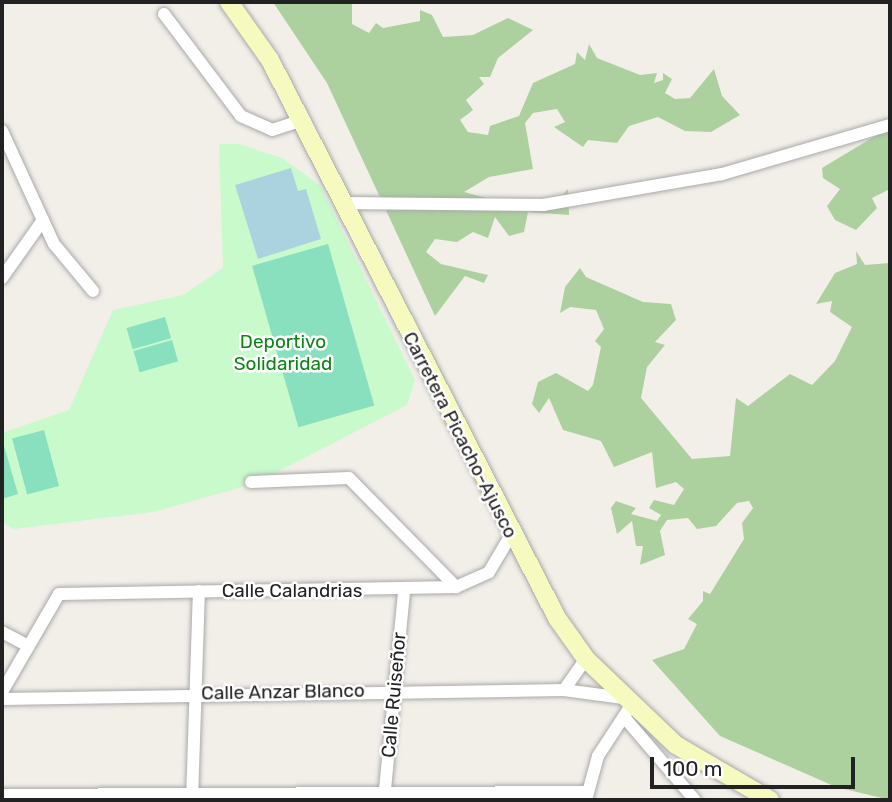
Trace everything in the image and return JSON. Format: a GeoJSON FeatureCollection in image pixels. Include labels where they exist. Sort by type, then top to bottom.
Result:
{"type":"FeatureCollection","features":[{"type":"Feature","properties":{"kind":"main road","name":"Carretera Picacho-Ajusco"},"geometry":{"type":"LineString","coordinates":[[229,2],[270,60],[511,535],[586,659],[626,707],[676,745],[770,800]]}},
{"type":"Feature","properties":{"kind":"street"},"geometry":{"type":"LineString","coordinates":[[164,14],[241,116],[257,128],[299,121]]}},
{"type":"Feature","properties":{"kind":"street"},"geometry":{"type":"LineString","coordinates":[[341,203],[543,205],[722,174],[890,125]]}},
{"type":"Feature","properties":{"kind":"street"},"geometry":{"type":"LineString","coordinates":[[2,131],[43,220],[93,291]]}},
{"type":"Feature","properties":{"kind":"street"},"geometry":{"type":"LineString","coordinates":[[2,278],[43,220]]}},
{"type":"Feature","properties":{"kind":"street"},"geometry":{"type":"LineString","coordinates":[[251,482],[349,478],[456,587]]}},
{"type":"Feature","properties":{"kind":"street","name":"Calle Calandrias"},"geometry":{"type":"LineString","coordinates":[[28,646],[51,601],[68,592],[404,590],[456,587],[489,572],[511,535]]}},
{"type":"Feature","properties":{"kind":"street","name":"Calle Ruiseñor"},"geometry":{"type":"LineString","coordinates":[[385,798],[404,590]]}},
{"type":"Feature","properties":{"kind":"street"},"geometry":{"type":"LineString","coordinates":[[192,798],[199,591]]}},
{"type":"Feature","properties":{"kind":"street"},"geometry":{"type":"LineString","coordinates":[[2,632],[28,646],[2,692]]}},
{"type":"Feature","properties":{"kind":"street"},"geometry":{"type":"LineString","coordinates":[[564,690],[586,659]]}},
{"type":"Feature","properties":{"kind":"street","name":"Calle Anzar Blanco"},"geometry":{"type":"LineString","coordinates":[[2,699],[196,693],[564,690],[626,707]]}},
{"type":"Feature","properties":{"kind":"street"},"geometry":{"type":"LineString","coordinates":[[2,795],[192,798],[586,796],[598,756],[626,707],[695,800]]}},
{"type":"Feature","properties":{"kind":"shaded area"},"geometry":{"type":"Polygon","coordinates":[[[578,794],[578,800],[403,800],[403,799],[578,794]]]}},
{"type":"Feature","properties":{"kind":"green space"},"geometry":{"type":"Polygon","coordinates":[[[273,2],[352,2],[352,24],[369,33],[376,23],[383,28],[420,21],[420,10],[432,15],[443,37],[473,35],[508,18],[533,30],[498,58],[490,77],[479,77],[484,84],[466,100],[473,110],[460,120],[468,132],[488,135],[490,126],[519,116],[533,83],[575,64],[577,52],[585,60],[589,44],[597,58],[640,75],[657,73],[654,83],[663,80],[663,73],[672,79],[665,93],[675,99],[690,98],[714,69],[722,96],[740,115],[711,132],[685,131],[658,117],[629,126],[617,143],[588,140],[583,147],[554,127],[565,122],[557,109],[533,113],[525,123],[533,169],[489,177],[464,192],[494,200],[557,201],[568,189],[569,215],[528,212],[524,232],[509,236],[495,217],[488,238],[473,232],[457,242],[435,239],[426,252],[441,264],[488,275],[484,283],[465,276],[435,316],[327,83],[273,2]]]}},
{"type":"Feature","properties":{"kind":"green space"},"geometry":{"type":"Polygon","coordinates":[[[890,127],[890,189],[872,198],[877,208],[856,230],[835,220],[827,206],[840,189],[823,178],[822,168],[890,127]]]}},
{"type":"Feature","properties":{"kind":"green space","name":"Deportivo Solidaridad"},"geometry":{"type":"Polygon","coordinates":[[[219,144],[239,144],[282,158],[320,185],[415,380],[407,405],[254,484],[153,512],[14,529],[2,522],[2,433],[69,410],[113,310],[183,295],[223,268],[219,144]]]}},
{"type":"Feature","properties":{"kind":"green space"},"geometry":{"type":"Polygon","coordinates":[[[328,244],[374,405],[298,427],[252,266],[328,244]]]}},
{"type":"Feature","properties":{"kind":"green space"},"geometry":{"type":"Polygon","coordinates":[[[856,251],[865,265],[890,263],[890,800],[836,787],[720,736],[652,660],[684,649],[697,624],[688,619],[703,601],[703,591],[710,594],[744,539],[742,523],[753,508],[749,501],[737,503],[716,526],[697,529],[688,518],[667,520],[660,531],[665,555],[640,565],[643,546],[636,546],[632,521],[617,534],[611,508],[616,501],[636,508],[631,514],[657,521],[661,515],[649,508],[654,500],[674,505],[684,489],[676,482],[656,488],[652,452],[614,467],[601,441],[563,430],[549,398],[539,413],[532,404],[538,382],[556,373],[588,391],[593,385],[601,347],[595,341],[604,329],[596,310],[570,307],[560,313],[565,287],[580,268],[586,277],[643,302],[671,304],[676,320],[655,342],[665,345],[647,367],[641,398],[692,459],[730,456],[736,398],[748,406],[790,374],[812,385],[835,361],[852,327],[830,312],[832,301],[816,304],[835,273],[857,264],[856,251]]]}},
{"type":"Feature","properties":{"kind":"green space"},"geometry":{"type":"Polygon","coordinates":[[[165,317],[171,338],[133,349],[127,328],[165,317]]]}},
{"type":"Feature","properties":{"kind":"green space"},"geometry":{"type":"Polygon","coordinates":[[[172,340],[178,361],[140,372],[134,351],[172,340]]]}},
{"type":"Feature","properties":{"kind":"green space"},"geometry":{"type":"Polygon","coordinates":[[[44,430],[59,486],[27,495],[12,439],[44,430]]]}},
{"type":"Feature","properties":{"kind":"green space"},"geometry":{"type":"Polygon","coordinates":[[[2,439],[18,494],[2,499],[2,439]]]}},
{"type":"Feature","properties":{"kind":"water"},"geometry":{"type":"Polygon","coordinates":[[[291,168],[298,191],[306,189],[321,239],[258,259],[235,185],[291,168]]]}}]}
